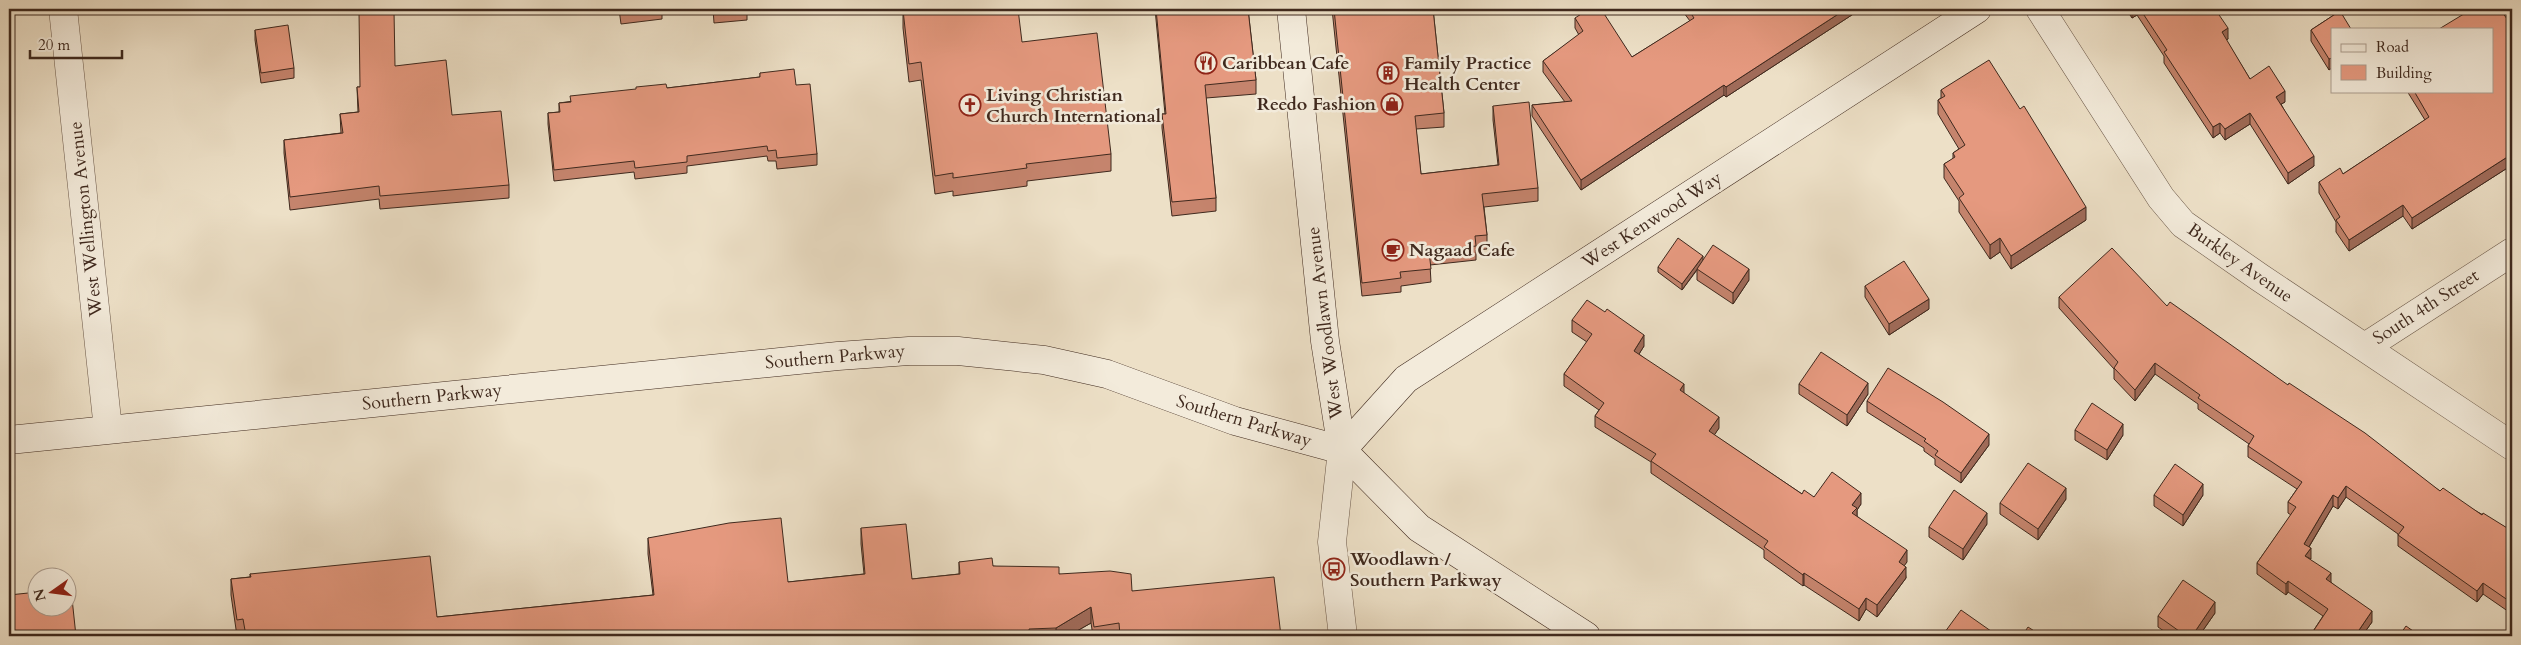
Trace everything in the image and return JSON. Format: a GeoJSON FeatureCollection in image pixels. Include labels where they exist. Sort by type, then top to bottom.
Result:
{"type":"FeatureCollection","features":[{"type":"Feature","properties":{"kind":"street","name":"West Wellington Avenue"},"geometry":{"type":"LineString","coordinates":[[63,9],[108,429]]}},
{"type":"Feature","properties":{"kind":"street","name":"West Woodlawn Avenue"},"geometry":{"type":"LineString","coordinates":[[1291,9],[1325,341],[1342,450],[1332,542],[1343,636]]}},
{"type":"Feature","properties":{"kind":"street","name":"West Kenwood Way"},"geometry":{"type":"LineString","coordinates":[[1342,450],[1406,380],[1977,9]]}},
{"type":"Feature","properties":{"kind":"street","name":"Burkley Avenue"},"geometry":{"type":"LineString","coordinates":[[2040,9],[2161,198],[2183,224],[2512,446]]}},
{"type":"Feature","properties":{"kind":"street","name":"South 4th Street"},"geometry":{"type":"LineString","coordinates":[[2365,347],[2512,252]]}},
{"type":"Feature","properties":{"kind":"street","name":"Southern Parkway"},"geometry":{"type":"LineString","coordinates":[[9,440],[796,360],[909,351],[958,351],[1044,360],[1107,374],[1235,421],[1342,450]]}},
{"type":"Feature","properties":{"kind":"street"},"geometry":{"type":"LineString","coordinates":[[1342,450],[1419,528],[1586,636]]}},
{"type":"Feature","properties":{"kind":"building"},"geometry":{"type":"Polygon","coordinates":[[[620,9],[662,9],[621,13],[620,9]]]}},
{"type":"Feature","properties":{"kind":"building"},"geometry":{"type":"Polygon","coordinates":[[[714,9],[747,9],[714,13],[714,9]]]}},
{"type":"Feature","properties":{"kind":"building","name":"Living Christian Church International"},"geometry":{"type":"Polygon","coordinates":[[[1018,9],[1022,42],[1097,33],[1111,154],[1026,164],[1027,168],[953,178],[953,173],[935,176],[921,62],[909,64],[903,10],[1018,9]]]}},
{"type":"Feature","properties":{"kind":"building"},"geometry":{"type":"Polygon","coordinates":[[[1156,9],[1248,9],[1256,80],[1205,85],[1216,198],[1172,202],[1162,114],[1166,114],[1156,9]]]}},
{"type":"Feature","properties":{"kind":"building"},"geometry":{"type":"Polygon","coordinates":[[[1334,9],[1433,9],[1444,113],[1415,116],[1421,174],[1499,165],[1493,106],[1529,102],[1538,188],[1482,194],[1487,235],[1475,236],[1476,246],[1429,251],[1431,269],[1400,272],[1401,278],[1362,283],[1334,9]]]}},
{"type":"Feature","properties":{"kind":"building"},"geometry":{"type":"Polygon","coordinates":[[[1589,9],[1601,9],[1632,57],[1694,18],[1688,9],[1846,9],[1726,87],[1724,85],[1581,180],[1532,105],[1572,101],[1543,61],[1583,31],[1575,18],[1589,9]]]}},
{"type":"Feature","properties":{"kind":"building"},"geometry":{"type":"Polygon","coordinates":[[[2140,9],[2215,9],[2228,28],[2222,32],[2250,79],[2269,66],[2285,91],[2276,97],[2314,156],[2288,173],[2250,113],[2225,129],[2220,123],[2213,127],[2164,52],[2167,50],[2140,9]]]}},
{"type":"Feature","properties":{"kind":"building"},"geometry":{"type":"Polygon","coordinates":[[[2472,9],[2500,9],[2512,26],[2512,154],[2412,218],[2403,205],[2349,240],[2336,220],[2340,217],[2319,182],[2340,168],[2343,174],[2429,117],[2415,92],[2494,92],[2494,28],[2441,28],[2472,9]]]}},
{"type":"Feature","properties":{"kind":"building"},"geometry":{"type":"Polygon","coordinates":[[[394,11],[395,66],[446,60],[452,115],[501,111],[509,185],[380,196],[379,186],[290,197],[284,140],[343,133],[340,114],[359,112],[357,87],[360,87],[359,12],[394,11]]]}},
{"type":"Feature","properties":{"kind":"building"},"geometry":{"type":"Polygon","coordinates":[[[2340,11],[2350,28],[2331,28],[2331,58],[2329,59],[2311,30],[2340,11]]]}},
{"type":"Feature","properties":{"kind":"building"},"geometry":{"type":"Polygon","coordinates":[[[288,25],[294,68],[261,73],[255,30],[288,25]]]}},
{"type":"Feature","properties":{"kind":"building"},"geometry":{"type":"Polygon","coordinates":[[[1989,60],[2020,109],[2024,106],[2086,207],[2011,256],[2000,238],[1990,245],[1959,198],[1964,194],[1944,164],[1955,157],[1953,153],[1965,145],[1938,100],[1945,96],[1941,90],[1989,60]]]}},
{"type":"Feature","properties":{"kind":"building"},"geometry":{"type":"Polygon","coordinates":[[[794,69],[796,85],[810,84],[817,154],[777,158],[776,150],[768,151],[767,146],[687,156],[687,162],[635,168],[634,161],[554,170],[548,113],[560,112],[559,103],[571,102],[570,96],[666,84],[667,88],[760,77],[760,73],[794,69]]]}},
{"type":"Feature","properties":{"kind":"building"},"geometry":{"type":"Polygon","coordinates":[[[1678,238],[1703,256],[1682,284],[1658,267],[1678,238]]]}},
{"type":"Feature","properties":{"kind":"building"},"geometry":{"type":"Polygon","coordinates":[[[1713,245],[1749,269],[1733,293],[1697,269],[1713,245]]]}},
{"type":"Feature","properties":{"kind":"building"},"geometry":{"type":"Polygon","coordinates":[[[2112,248],[2167,306],[2170,302],[2288,385],[2289,383],[2365,433],[2440,491],[2443,488],[2482,515],[2483,513],[2512,531],[2510,534],[2512,536],[2512,603],[2483,583],[2477,591],[2398,535],[2404,527],[2346,486],[2338,498],[2333,495],[2304,544],[2311,548],[2305,556],[2331,573],[2326,579],[2372,611],[2355,636],[2310,636],[2328,609],[2288,581],[2286,584],[2257,563],[2296,507],[2288,502],[2302,482],[2248,446],[2254,436],[2198,398],[2200,395],[2155,363],[2135,390],[2114,368],[2118,362],[2059,297],[2112,248]]]}},
{"type":"Feature","properties":{"kind":"building"},"geometry":{"type":"Polygon","coordinates":[[[1904,261],[1929,299],[1889,324],[1865,286],[1904,261]]]}},
{"type":"Feature","properties":{"kind":"building"},"geometry":{"type":"Polygon","coordinates":[[[1587,300],[1605,312],[1607,309],[1644,335],[1634,351],[1684,384],[1680,390],[1719,417],[1709,431],[1802,494],[1804,490],[1814,497],[1832,472],[1861,493],[1852,505],[1857,508],[1852,513],[1907,550],[1899,562],[1906,567],[1877,605],[1866,598],[1859,609],[1804,573],[1803,575],[1764,547],[1768,541],[1651,461],[1656,454],[1595,416],[1604,403],[1564,374],[1592,334],[1572,320],[1587,300]]]}},
{"type":"Feature","properties":{"kind":"building"},"geometry":{"type":"Polygon","coordinates":[[[1821,352],[1868,383],[1847,415],[1799,384],[1821,352]]]}},
{"type":"Feature","properties":{"kind":"building"},"geometry":{"type":"Polygon","coordinates":[[[1888,368],[1943,402],[1989,434],[1961,473],[1935,455],[1938,451],[1924,441],[1926,439],[1867,401],[1888,368]]]}},
{"type":"Feature","properties":{"kind":"building"},"geometry":{"type":"Polygon","coordinates":[[[2092,403],[2123,424],[2107,450],[2075,430],[2092,403]]]}},
{"type":"Feature","properties":{"kind":"building"},"geometry":{"type":"Polygon","coordinates":[[[2028,463],[2066,488],[2038,529],[2000,503],[2028,463]]]}},
{"type":"Feature","properties":{"kind":"building"},"geometry":{"type":"Polygon","coordinates":[[[2175,464],[2203,484],[2183,515],[2154,495],[2175,464]]]}},
{"type":"Feature","properties":{"kind":"building"},"geometry":{"type":"Polygon","coordinates":[[[1954,490],[1987,513],[1963,549],[1929,527],[1954,490]]]}},
{"type":"Feature","properties":{"kind":"building"},"geometry":{"type":"Polygon","coordinates":[[[781,518],[788,582],[865,574],[861,528],[906,524],[912,579],[960,574],[959,562],[992,558],[993,566],[1059,567],[1059,574],[1110,571],[1131,574],[1132,591],[1274,577],[1281,636],[1120,636],[1119,623],[1094,627],[1091,607],[1056,628],[1029,629],[1030,636],[246,636],[243,619],[237,620],[231,579],[251,577],[250,574],[430,556],[437,617],[654,595],[648,538],[729,523],[781,518]]]}},
{"type":"Feature","properties":{"kind":"building"},"geometry":{"type":"Polygon","coordinates":[[[2183,580],[2215,602],[2192,636],[2186,636],[2158,616],[2183,580]]]}},
{"type":"Feature","properties":{"kind":"building"},"geometry":{"type":"Polygon","coordinates":[[[28,593],[28,618],[74,618],[76,636],[9,636],[9,595],[28,593]]]}},
{"type":"Feature","properties":{"kind":"building"},"geometry":{"type":"Polygon","coordinates":[[[1961,610],[1998,636],[1942,636],[1961,610]]]}},
{"type":"Feature","properties":{"kind":"building"},"geometry":{"type":"Polygon","coordinates":[[[2406,626],[2420,636],[2399,636],[2406,626]]]}},
{"type":"Feature","properties":{"kind":"building"},"geometry":{"type":"Polygon","coordinates":[[[2028,627],[2042,636],[2022,636],[2028,627]]]}},
{"type":"Feature","properties":{"kind":"place","name":"Caribbean Cafe"},"geometry":{"type":"Point","coordinates":[1206,63]}},
{"type":"Feature","properties":{"kind":"place","name":"Family Practice Health Center"},"geometry":{"type":"Point","coordinates":[1388,73]}},
{"type":"Feature","properties":{"kind":"place","name":"Reedo Fashion"},"geometry":{"type":"Point","coordinates":[1392,104]}},
{"type":"Feature","properties":{"kind":"place","name":"Living Christian Church International"},"geometry":{"type":"Point","coordinates":[970,105]}},
{"type":"Feature","properties":{"kind":"place","name":"Nagaad Cafe"},"geometry":{"type":"Point","coordinates":[1393,250]}},
{"type":"Feature","properties":{"kind":"place","name":"Woodlawn / Southern Parkway"},"geometry":{"type":"Point","coordinates":[1334,569]}}]}
